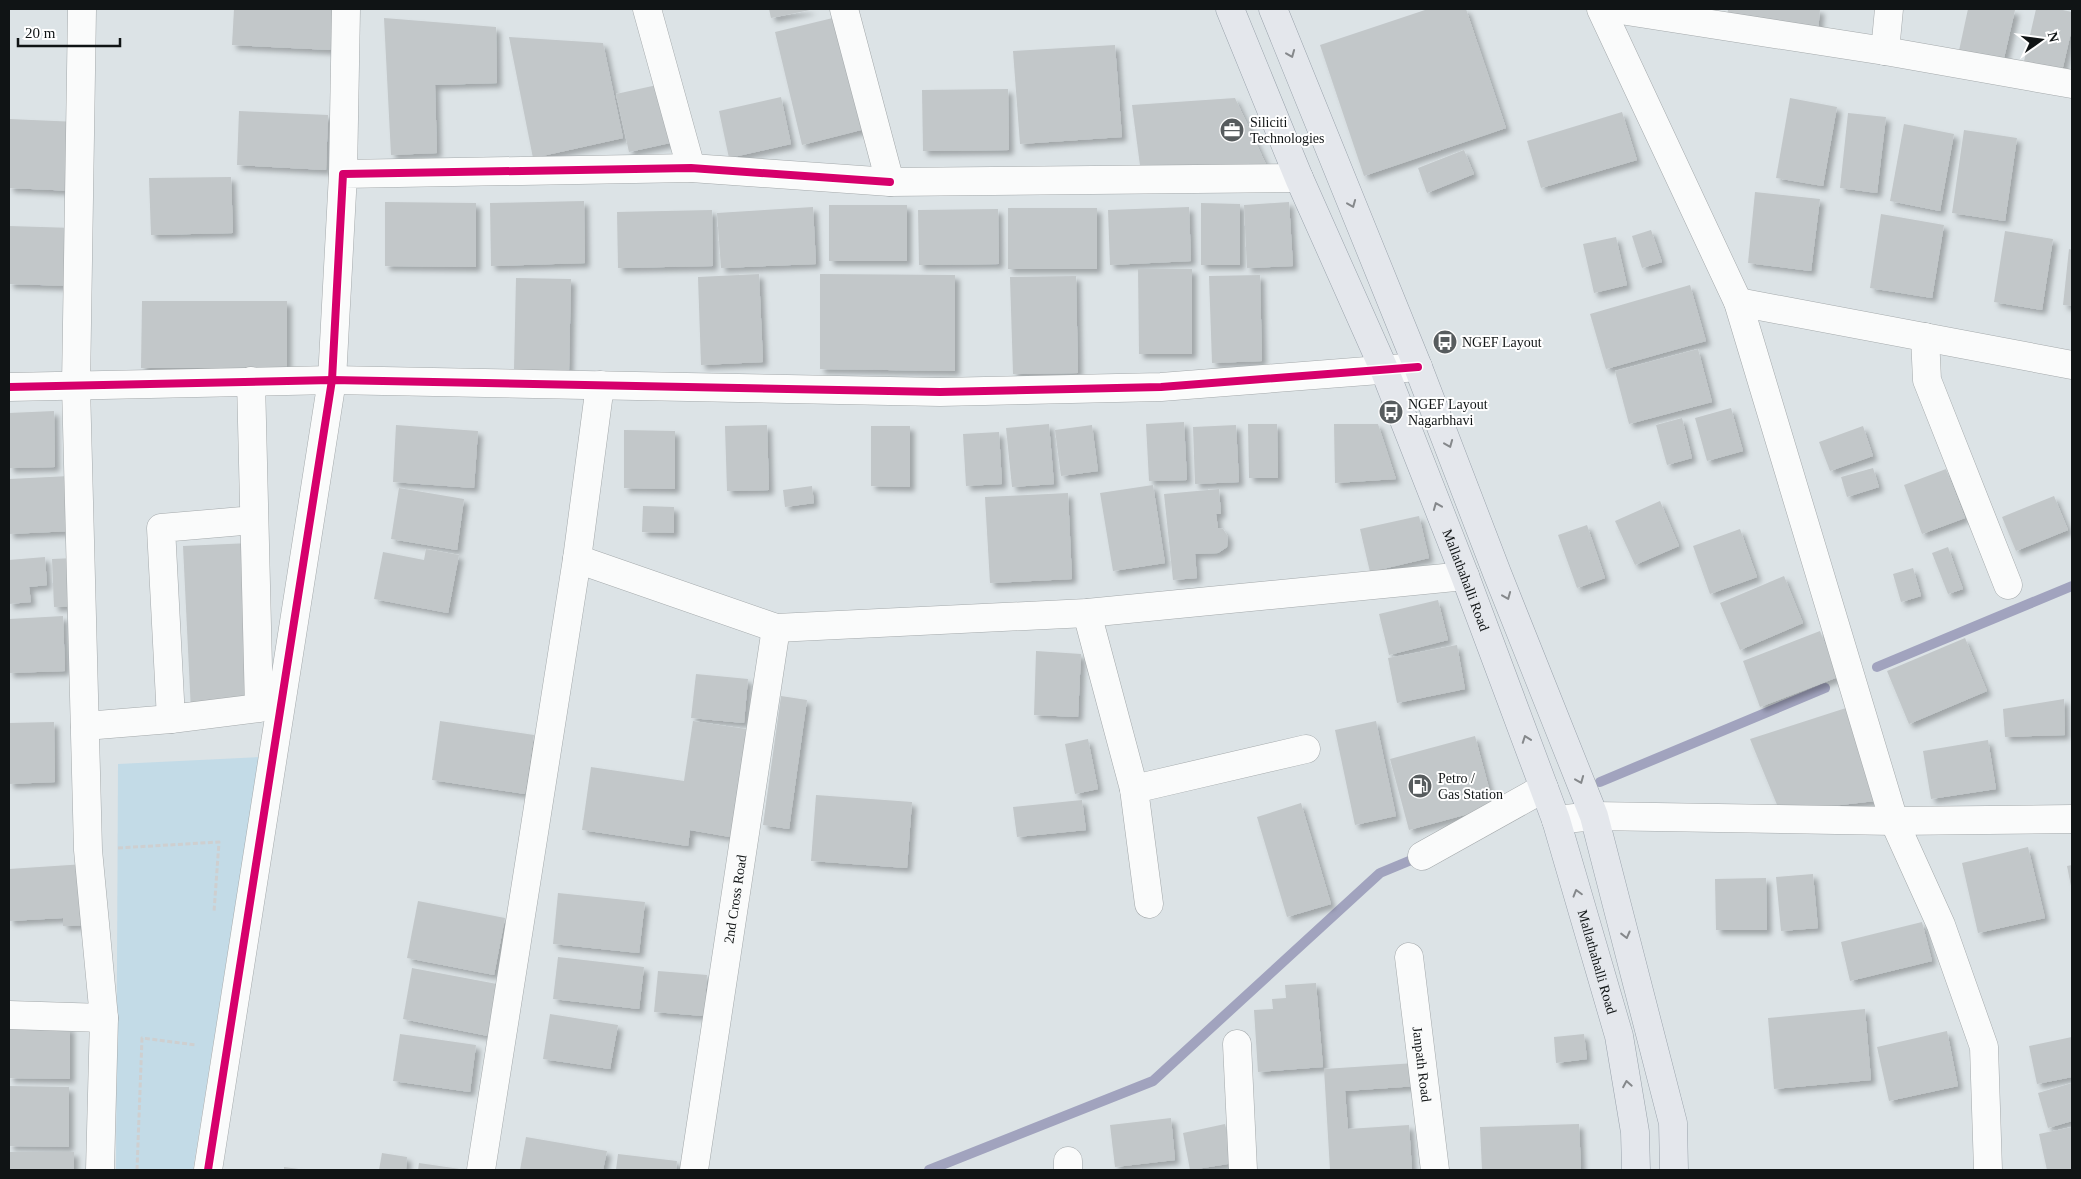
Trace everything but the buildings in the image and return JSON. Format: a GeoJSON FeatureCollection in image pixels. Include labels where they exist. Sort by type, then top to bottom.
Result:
{"type":"FeatureCollection","features":[{"type":"Feature","properties":{"kind":"main road","name":"Mallathahalli Road"},"geometry":{"type":"LineString","coordinates":[[1230,9],[1299,178],[1384,369],[1465,576],[1556,820],[1619,1036],[1635,1132],[1636,1170]]}},
{"type":"Feature","properties":{"kind":"main road"},"geometry":{"type":"LineString","coordinates":[[1273,9],[1418,367],[1497,573],[1594,816],[1673,1123],[1674,1170]]}},
{"type":"Feature","properties":{"kind":"street"},"geometry":{"type":"LineString","coordinates":[[82,9],[76,386],[88,850],[104,1018],[100,1170]]}},
{"type":"Feature","properties":{"kind":"street"},"geometry":{"type":"LineString","coordinates":[[208,1170],[332,380],[343,174],[346,9]]}},
{"type":"Feature","properties":{"kind":"street"},"geometry":{"type":"LineString","coordinates":[[647,9],[691,168]]}},
{"type":"Feature","properties":{"kind":"street"},"geometry":{"type":"LineString","coordinates":[[844,9],[890,182]]}},
{"type":"Feature","properties":{"kind":"street"},"geometry":{"type":"LineString","coordinates":[[1601,9],[1738,302],[1894,821],[1941,925],[1984,1047],[1988,1170]]}},
{"type":"Feature","properties":{"kind":"street"},"geometry":{"type":"LineString","coordinates":[[1614,9],[1885,51],[2072,84]]}},
{"type":"Feature","properties":{"kind":"street"},"geometry":{"type":"LineString","coordinates":[[1885,51],[1889,9]]}},
{"type":"Feature","properties":{"kind":"street"},"geometry":{"type":"LineString","coordinates":[[343,174],[691,168],[890,182],[1299,178]]}},
{"type":"Feature","properties":{"kind":"street"},"geometry":{"type":"LineString","coordinates":[[1738,302],[2072,366]]}},
{"type":"Feature","properties":{"kind":"street"},"geometry":{"type":"LineString","coordinates":[[1925,337],[1927,380],[2008,586]]}},
{"type":"Feature","properties":{"kind":"street"},"geometry":{"type":"LineString","coordinates":[[9,387],[332,380],[979,391],[1161,387],[1418,367]]}},
{"type":"Feature","properties":{"kind":"street"},"geometry":{"type":"LineString","coordinates":[[85,726],[171,719],[259,708],[251,382]]}},
{"type":"Feature","properties":{"kind":"street"},"geometry":{"type":"LineString","coordinates":[[481,1170],[577,559],[600,385]]}},
{"type":"Feature","properties":{"kind":"street"},"geometry":{"type":"LineString","coordinates":[[171,719],[162,528],[254,520]]}},
{"type":"Feature","properties":{"kind":"street"},"geometry":{"type":"LineString","coordinates":[[577,559],[776,628],[1087,613],[1465,576]]}},
{"type":"Feature","properties":{"kind":"street"},"geometry":{"type":"LineString","coordinates":[[1087,613],[1134,789],[1149,904]]}},
{"type":"Feature","properties":{"kind":"street","name":"2nd Cross Road"},"geometry":{"type":"LineString","coordinates":[[694,1170],[776,628]]}},
{"type":"Feature","properties":{"kind":"street"},"geometry":{"type":"LineString","coordinates":[[1134,789],[1306,749]]}},
{"type":"Feature","properties":{"kind":"street"},"geometry":{"type":"LineString","coordinates":[[1422,856],[1544,788]]}},
{"type":"Feature","properties":{"kind":"street"},"geometry":{"type":"LineString","coordinates":[[1556,820],[1594,816],[1894,821],[2072,820]]}},
{"type":"Feature","properties":{"kind":"street","name":"Janpath Road"},"geometry":{"type":"LineString","coordinates":[[1409,957],[1436,1170]]}},
{"type":"Feature","properties":{"kind":"street"},"geometry":{"type":"LineString","coordinates":[[9,1015],[104,1018]]}},
{"type":"Feature","properties":{"kind":"street"},"geometry":{"type":"LineString","coordinates":[[1237,1044],[1243,1170]]}},
{"type":"Feature","properties":{"kind":"path"},"geometry":{"type":"LineString","coordinates":[[88,850],[219,842],[214,920]]}},
{"type":"Feature","properties":{"kind":"path"},"geometry":{"type":"LineString","coordinates":[[137,1170],[142,1038],[206,1046]]}},
{"type":"Feature","properties":{"kind":"shaded area"},"geometry":{"type":"Polygon","coordinates":[[[259,757],[193,1170],[116,1170],[118,764],[259,757]]]}},
{"type":"Feature","properties":{"kind":"waterway"},"geometry":{"type":"LineString","coordinates":[[1877,667],[2072,586]]}},
{"type":"Feature","properties":{"kind":"waterway"},"geometry":{"type":"LineString","coordinates":[[1600,782],[1825,688]]}},
{"type":"Feature","properties":{"kind":"waterway"},"geometry":{"type":"LineString","coordinates":[[929,1170],[1153,1081],[1380,873],[1421,856]]}},
{"type":"Feature","properties":{"kind":"cycle path"},"geometry":{"type":"LineString","coordinates":[[208,1170],[332,380],[343,174],[691,168],[890,182]]}},
{"type":"Feature","properties":{"kind":"cycle path"},"geometry":{"type":"LineString","coordinates":[[9,387],[332,380],[940,392],[1161,387],[1418,367]]}},
{"type":"Feature","properties":{"kind":"place","name":"Siliciti Technologies"},"geometry":{"type":"Point","coordinates":[1232,130]}},
{"type":"Feature","properties":{"kind":"place","name":"NGEF Layout"},"geometry":{"type":"Point","coordinates":[1445,342]}},
{"type":"Feature","properties":{"kind":"place","name":"NGEF Layout Nagarbhavi"},"geometry":{"type":"Point","coordinates":[1391,412]}},
{"type":"Feature","properties":{"kind":"place","name":"Petro / Gas Station"},"geometry":{"type":"Point","coordinates":[1420,786]}}]}
